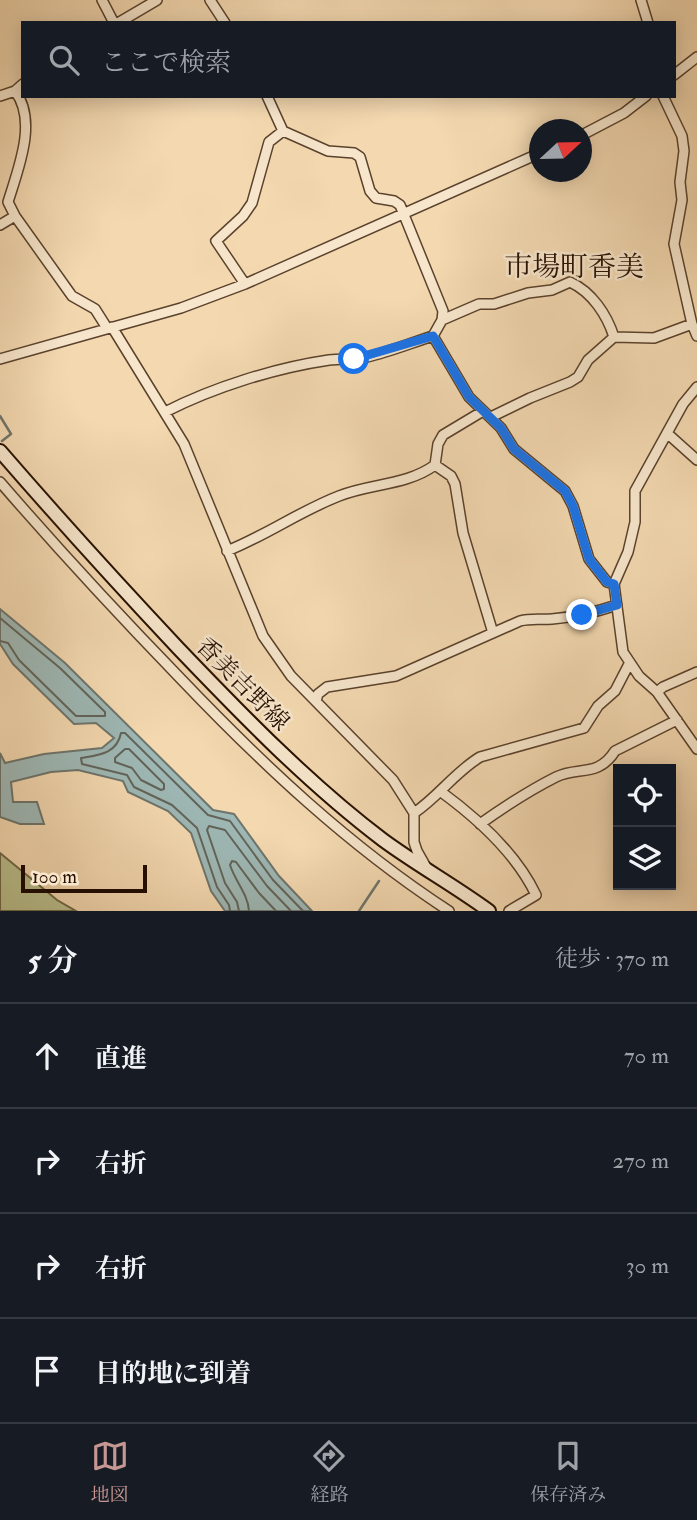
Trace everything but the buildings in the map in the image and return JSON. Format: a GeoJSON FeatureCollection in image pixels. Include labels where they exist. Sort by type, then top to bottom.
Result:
{"type":"FeatureCollection","features":[{"type":"Feature","properties":{"kind":"main road","name":"香美吉野線"},"geometry":{"type":"LineString","coordinates":[[0,451],[77,541],[239,712],[383,839],[489,911]]}},
{"type":"Feature","properties":{"kind":"street"},"geometry":{"type":"LineString","coordinates":[[102,0],[115,21]]}},
{"type":"Feature","properties":{"kind":"street"},"geometry":{"type":"LineString","coordinates":[[120,21],[157,0]]}},
{"type":"Feature","properties":{"kind":"street"},"geometry":{"type":"LineString","coordinates":[[210,0],[224,21]]}},
{"type":"Feature","properties":{"kind":"street"},"geometry":{"type":"LineString","coordinates":[[640,0],[647,21]]}},
{"type":"Feature","properties":{"kind":"street"},"geometry":{"type":"LineString","coordinates":[[676,73],[697,57]]}},
{"type":"Feature","properties":{"kind":"street"},"geometry":{"type":"LineString","coordinates":[[0,96],[19,88]]}},
{"type":"Feature","properties":{"kind":"street"},"geometry":{"type":"LineString","coordinates":[[22,98],[25,111],[19,168],[8,202],[15,216],[72,296],[95,309],[165,412],[184,444],[263,636],[291,676],[393,780],[414,813],[417,851],[429,871]]}},
{"type":"Feature","properties":{"kind":"street"},"geometry":{"type":"LineString","coordinates":[[165,412],[189,400],[259,375],[332,359],[369,356],[433,336],[442,320],[443,311],[400,205],[394,201],[376,198],[370,191],[360,158],[354,153],[328,151],[284,131],[268,98]]}},
{"type":"Feature","properties":{"kind":"street"},"geometry":{"type":"LineString","coordinates":[[592,130],[624,113],[643,98]]}},
{"type":"Feature","properties":{"kind":"street"},"geometry":{"type":"LineString","coordinates":[[664,98],[682,136],[682,200],[674,244],[697,336]]}},
{"type":"Feature","properties":{"kind":"street"},"geometry":{"type":"LineString","coordinates":[[245,284],[216,241],[243,216],[252,203],[269,142],[284,131]]}},
{"type":"Feature","properties":{"kind":"street"},"geometry":{"type":"LineString","coordinates":[[0,359],[181,308],[245,284],[529,158]]}},
{"type":"Feature","properties":{"kind":"street"},"geometry":{"type":"LineString","coordinates":[[0,225],[15,216]]}},
{"type":"Feature","properties":{"kind":"street"},"geometry":{"type":"LineString","coordinates":[[442,320],[479,304],[494,304],[528,293],[552,290],[570,282],[598,305],[609,322],[614,337]]}},
{"type":"Feature","properties":{"kind":"street"},"geometry":{"type":"LineString","coordinates":[[435,465],[438,444],[443,435],[487,414],[570,382],[578,377],[588,360],[614,337],[654,338],[692,324]]}},
{"type":"Feature","properties":{"kind":"street"},"geometry":{"type":"LineString","coordinates":[[433,336],[469,397],[501,428],[514,449],[565,491],[573,506],[589,559],[607,582],[614,584]]}},
{"type":"Feature","properties":{"kind":"street"},"geometry":{"type":"LineString","coordinates":[[697,387],[683,404],[635,491],[635,522],[628,552],[614,584],[623,652],[629,664],[657,692],[697,749]]}},
{"type":"Feature","properties":{"kind":"street"},"geometry":{"type":"LineString","coordinates":[[668,435],[697,460]]}},
{"type":"Feature","properties":{"kind":"street"},"geometry":{"type":"LineString","coordinates":[[227,551],[338,496],[405,480],[435,465]]}},
{"type":"Feature","properties":{"kind":"street"},"geometry":{"type":"LineString","coordinates":[[435,465],[452,476],[455,484],[463,533],[493,633]]}},
{"type":"Feature","properties":{"kind":"street"},"geometry":{"type":"LineString","coordinates":[[0,482],[88,583],[225,725],[321,816],[414,888],[449,911]]}},
{"type":"Feature","properties":{"kind":"street"},"geometry":{"type":"LineString","coordinates":[[316,701],[318,694],[327,687],[396,677],[520,621],[535,617],[548,619],[582,615],[617,605]]}},
{"type":"Feature","properties":{"kind":"street"},"geometry":{"type":"LineString","coordinates":[[414,813],[468,764],[480,757],[584,728],[598,706],[615,691],[629,664]]}},
{"type":"Feature","properties":{"kind":"street"},"geometry":{"type":"LineString","coordinates":[[657,692],[697,672]]}},
{"type":"Feature","properties":{"kind":"street"},"geometry":{"type":"LineString","coordinates":[[480,824],[555,777],[566,772],[577,773],[593,769],[609,760],[615,751],[677,720]]}},
{"type":"Feature","properties":{"kind":"street"},"geometry":{"type":"LineString","coordinates":[[440,791],[480,824],[514,860],[536,895],[509,911]]}},
{"type":"Feature","properties":{"kind":"green space"},"geometry":{"type":"Polygon","coordinates":[[[0,853],[57,900],[76,911],[0,911],[0,853]]]}},
{"type":"Feature","properties":{"kind":"water"},"geometry":{"type":"Polygon","coordinates":[[[0,609],[65,663],[213,810],[234,814],[279,876],[312,911],[225,911],[211,891],[191,833],[168,811],[128,792],[123,781],[78,770],[51,772],[11,782],[13,802],[37,802],[44,824],[20,824],[0,817],[0,753],[5,763],[44,754],[102,748],[114,738],[96,723],[74,724],[13,664],[0,644],[0,609]]]}},
{"type":"Feature","properties":{"kind":"waterway"},"geometry":{"type":"LineString","coordinates":[[0,416],[11,434],[2,441]]}},
{"type":"Feature","properties":{"kind":"waterway"},"geometry":{"type":"LineString","coordinates":[[359,911],[379,881]]}},
{"type":"Feature","properties":{"kind":"district","name":"市場町香美"},"geometry":{"type":"Point","coordinates":[574,266]}},
{"type":"Feature","properties":{"kind":"route"},"geometry":{"type":"LineString","coordinates":[[354,359],[433,336],[469,397],[501,428],[514,449],[565,491],[573,506],[589,559],[607,582],[614,584],[617,605],[582,615]]}}]}
